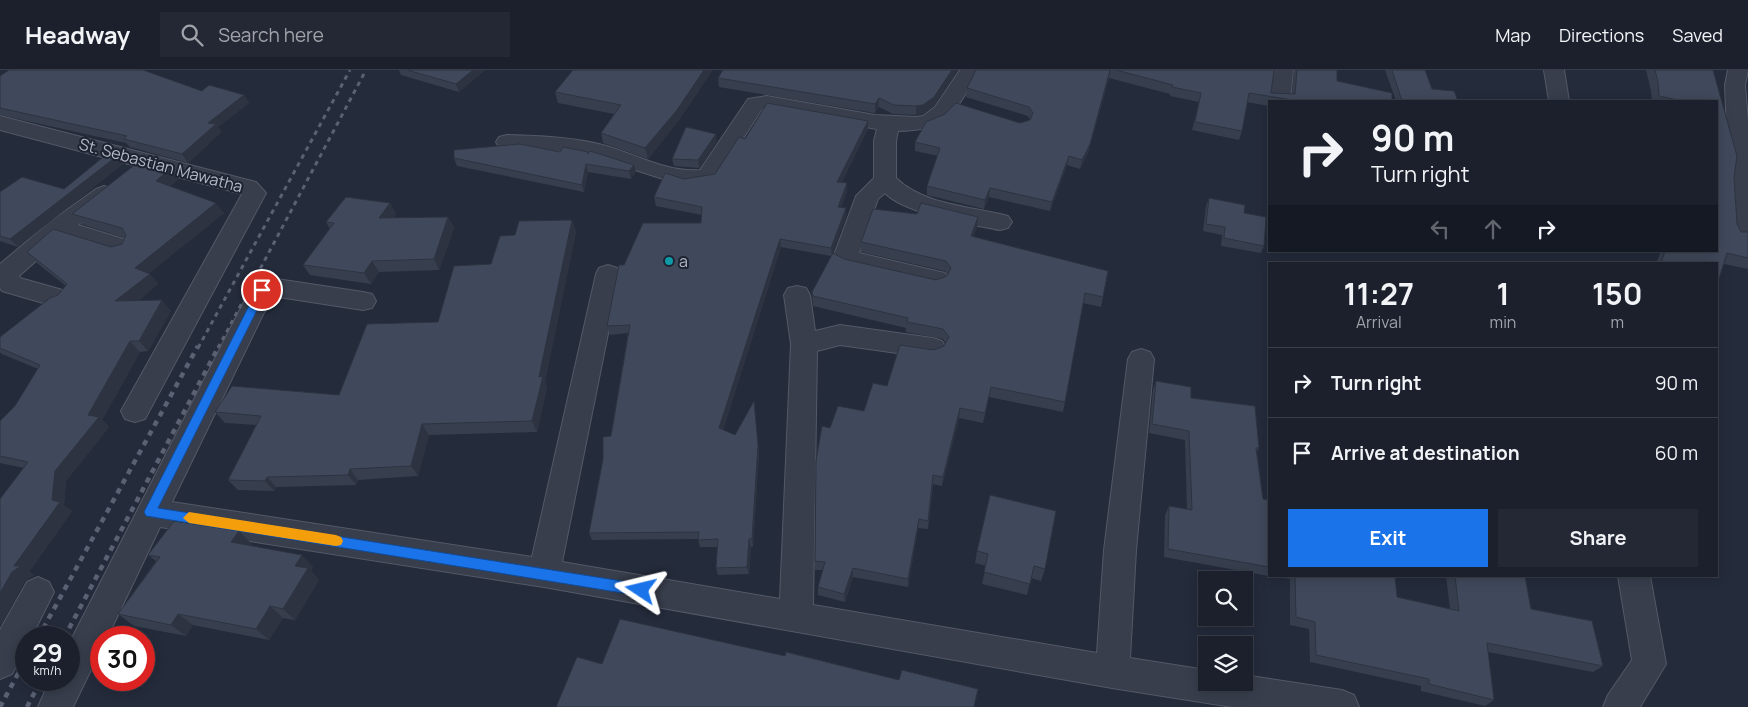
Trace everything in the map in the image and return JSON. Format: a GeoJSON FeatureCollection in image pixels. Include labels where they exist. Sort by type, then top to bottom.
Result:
{"type":"FeatureCollection","features":[{"type":"Feature","properties":{"kind":"street"},"geometry":{"type":"LineString","coordinates":[[507,142],[563,144],[590,149],[684,179],[707,177],[755,104],[767,102],[903,125],[930,120],[958,104],[970,70]]}},
{"type":"Feature","properties":{"kind":"street"},"geometry":{"type":"LineString","coordinates":[[1280,100],[1283,70]]}},
{"type":"Feature","properties":{"kind":"street"},"geometry":{"type":"LineString","coordinates":[[1554,70],[1559,100]]}},
{"type":"Feature","properties":{"kind":"street"},"geometry":{"type":"LineString","coordinates":[[1738,70],[1735,86],[1738,134],[1743,160],[1740,186],[1742,233]]}},
{"type":"Feature","properties":{"kind":"street","name":"St. Sebastian Mawatha"},"geometry":{"type":"LineString","coordinates":[[0,123],[248,187],[254,193],[135,411]]}},
{"type":"Feature","properties":{"kind":"street"},"geometry":{"type":"LineString","coordinates":[[889,123],[885,141],[885,180],[899,194],[936,208],[1000,222]]}},
{"type":"Feature","properties":{"kind":"street"},"geometry":{"type":"LineString","coordinates":[[0,144],[22,129]]}},
{"type":"Feature","properties":{"kind":"street"},"geometry":{"type":"LineString","coordinates":[[57,298],[11,285],[5,274],[58,228],[146,160]]}},
{"type":"Feature","properties":{"kind":"street"},"geometry":{"type":"LineString","coordinates":[[885,180],[868,196],[845,258],[936,279]]}},
{"type":"Feature","properties":{"kind":"street"},"geometry":{"type":"LineString","coordinates":[[58,228],[121,247]]}},
{"type":"Feature","properties":{"kind":"street"},"geometry":{"type":"LineString","coordinates":[[544,573],[608,274]]}},
{"type":"Feature","properties":{"kind":"street"},"geometry":{"type":"LineString","coordinates":[[80,655],[262,290],[270,287],[363,301]]}},
{"type":"Feature","properties":{"kind":"street"},"geometry":{"type":"LineString","coordinates":[[796,617],[804,344],[797,295]]}},
{"type":"Feature","properties":{"kind":"street"},"geometry":{"type":"LineString","coordinates":[[804,344],[840,335],[933,348]]}},
{"type":"Feature","properties":{"kind":"street"},"geometry":{"type":"LineString","coordinates":[[1112,672],[1120,550],[1141,359]]}},
{"type":"Feature","properties":{"kind":"street"},"geometry":{"type":"LineString","coordinates":[[150,512],[544,573],[1112,672],[1342,707]]}},
{"type":"Feature","properties":{"kind":"street"},"geometry":{"type":"LineString","coordinates":[[1620,707],[1649,664],[1634,577]]}},
{"type":"Feature","properties":{"kind":"street"},"geometry":{"type":"LineString","coordinates":[[0,664],[38,592]]}},
{"type":"Feature","properties":{"kind":"street"},"geometry":{"type":"LineString","coordinates":[[55,707],[62,691]]}},
{"type":"Feature","properties":{"kind":"building"},"geometry":{"type":"Polygon","coordinates":[[[9,70],[143,70],[202,91],[209,85],[244,95],[208,123],[216,124],[182,154],[124,139],[127,136],[0,108],[0,76],[9,70]]]}},
{"type":"Feature","properties":{"kind":"building"},"geometry":{"type":"Polygon","coordinates":[[[407,70],[473,70],[456,84],[407,70]]]}},
{"type":"Feature","properties":{"kind":"building"},"geometry":{"type":"Polygon","coordinates":[[[573,70],[704,70],[677,110],[645,148],[601,133],[621,105],[555,92],[573,70]]]}},
{"type":"Feature","properties":{"kind":"building"},"geometry":{"type":"Polygon","coordinates":[[[723,70],[952,70],[934,97],[923,105],[916,106],[894,105],[879,98],[875,104],[718,78],[723,70]]]}},
{"type":"Feature","properties":{"kind":"building"},"geometry":{"type":"Polygon","coordinates":[[[976,70],[1110,70],[1090,144],[1082,160],[1069,156],[1052,202],[990,188],[985,200],[927,186],[940,148],[915,142],[926,122],[945,114],[956,103],[1020,123],[1030,120],[1033,113],[1029,107],[967,88],[976,70]]]}},
{"type":"Feature","properties":{"kind":"building"},"geometry":{"type":"Polygon","coordinates":[[[1116,70],[1274,70],[1271,93],[1295,94],[1297,70],[1337,70],[1337,81],[1392,93],[1392,100],[1293,100],[1249,93],[1242,131],[1195,122],[1201,93],[1172,87],[1173,85],[1116,70]]]}},
{"type":"Feature","properties":{"kind":"building"},"geometry":{"type":"Polygon","coordinates":[[[1392,70],[1425,70],[1432,89],[1454,91],[1458,100],[1402,100],[1392,70]]]}},
{"type":"Feature","properties":{"kind":"building"},"geometry":{"type":"Polygon","coordinates":[[[1655,70],[1713,70],[1737,156],[1734,177],[1737,224],[1741,232],[1748,232],[1748,258],[1727,253],[1719,279],[1718,262],[1662,262],[1665,252],[1718,252],[1718,100],[1677,100],[1659,96],[1655,70]]]}},
{"type":"Feature","properties":{"kind":"building"},"geometry":{"type":"Polygon","coordinates":[[[767,103],[868,121],[837,182],[847,183],[838,207],[846,208],[831,248],[780,239],[719,428],[735,435],[754,401],[758,445],[752,539],[749,539],[747,567],[716,568],[718,539],[698,540],[699,532],[589,533],[603,459],[603,437],[611,436],[630,325],[607,326],[619,265],[624,265],[643,223],[701,223],[702,207],[654,197],[665,173],[684,179],[715,174],[739,137],[745,139],[767,103]]]}},
{"type":"Feature","properties":{"kind":"building"},"geometry":{"type":"Polygon","coordinates":[[[686,127],[716,134],[698,160],[672,159],[686,127]]]}},
{"type":"Feature","properties":{"kind":"building"},"geometry":{"type":"Polygon","coordinates":[[[520,144],[560,152],[563,147],[588,152],[588,154],[590,151],[634,165],[629,171],[586,164],[582,185],[454,158],[454,150],[520,144]]]}},
{"type":"Feature","properties":{"kind":"building"},"geometry":{"type":"Polygon","coordinates":[[[107,154],[117,156],[10,239],[0,236],[0,192],[22,177],[64,189],[107,154]]]}},
{"type":"Feature","properties":{"kind":"building"},"geometry":{"type":"Polygon","coordinates":[[[141,160],[171,168],[156,181],[216,203],[135,268],[150,274],[115,301],[162,300],[139,341],[130,341],[88,415],[99,417],[55,471],[52,500],[60,502],[14,566],[21,566],[12,572],[0,593],[0,499],[28,462],[0,456],[0,421],[15,406],[40,365],[0,348],[0,337],[50,298],[58,295],[67,284],[27,252],[53,229],[111,247],[122,244],[126,235],[122,228],[72,214],[141,160]]]}},
{"type":"Feature","properties":{"kind":"building"},"geometry":{"type":"Polygon","coordinates":[[[346,197],[390,203],[379,218],[448,217],[434,259],[372,261],[364,273],[303,265],[334,223],[326,222],[346,197]]]}},
{"type":"Feature","properties":{"kind":"building"},"geometry":{"type":"Polygon","coordinates":[[[1209,198],[1245,205],[1244,213],[1266,217],[1264,246],[1224,238],[1225,227],[1206,224],[1209,198]]]}},
{"type":"Feature","properties":{"kind":"building"},"geometry":{"type":"Polygon","coordinates":[[[921,203],[978,217],[971,236],[1108,271],[1103,297],[1085,293],[1065,402],[991,387],[985,413],[960,408],[943,477],[933,475],[928,521],[919,519],[908,579],[853,568],[844,594],[818,587],[825,562],[815,561],[816,461],[822,426],[830,428],[838,406],[864,411],[873,383],[887,386],[900,345],[934,350],[944,346],[949,337],[943,329],[907,322],[908,318],[813,296],[812,292],[833,253],[844,259],[936,280],[947,276],[951,268],[946,261],[861,242],[873,209],[917,214],[921,203]]]}},
{"type":"Feature","properties":{"kind":"building"},"geometry":{"type":"Polygon","coordinates":[[[572,220],[539,377],[543,376],[532,421],[422,424],[411,466],[350,469],[348,475],[267,477],[265,481],[228,480],[261,416],[215,412],[232,386],[339,395],[367,324],[438,322],[454,266],[491,264],[500,236],[515,235],[519,221],[572,220]]]}},
{"type":"Feature","properties":{"kind":"building"},"geometry":{"type":"Polygon","coordinates":[[[1156,381],[1191,387],[1191,398],[1255,406],[1259,448],[1256,448],[1263,499],[1268,500],[1268,567],[1168,549],[1169,506],[1192,510],[1189,431],[1152,424],[1156,381]]]}},
{"type":"Feature","properties":{"kind":"building"},"geometry":{"type":"Polygon","coordinates":[[[990,495],[1056,511],[1045,569],[1034,566],[1030,584],[984,572],[988,554],[977,551],[990,495]]]}},
{"type":"Feature","properties":{"kind":"building"},"geometry":{"type":"Polygon","coordinates":[[[174,521],[239,531],[231,542],[302,555],[295,566],[308,568],[283,609],[270,606],[256,629],[178,614],[171,625],[118,614],[160,557],[148,555],[174,521]]]}},
{"type":"Feature","properties":{"kind":"building"},"geometry":{"type":"Polygon","coordinates":[[[1295,577],[1395,577],[1397,597],[1459,611],[1455,577],[1525,577],[1531,609],[1592,621],[1603,666],[1487,643],[1494,700],[1429,684],[1429,679],[1316,655],[1315,622],[1296,617],[1295,577]]]}},
{"type":"Feature","properties":{"kind":"building"},"geometry":{"type":"Polygon","coordinates":[[[620,619],[785,656],[786,652],[899,680],[902,670],[978,689],[974,707],[556,707],[577,657],[602,664],[620,619]]]}},
{"type":"Feature","properties":{"kind":"railway"},"geometry":{"type":"LineString","coordinates":[[198,348],[350,70]]}},
{"type":"Feature","properties":{"kind":"railway"},"geometry":{"type":"LineString","coordinates":[[218,348],[366,70]]}},
{"type":"Feature","properties":{"kind":"railway"},"geometry":{"type":"LineString","coordinates":[[45,626],[198,346]]}},
{"type":"Feature","properties":{"kind":"railway"},"geometry":{"type":"LineString","coordinates":[[70,626],[219,346]]}},
{"type":"Feature","properties":{"kind":"railway"},"geometry":{"type":"LineString","coordinates":[[0,707],[15,679]]}},
{"type":"Feature","properties":{"kind":"railway"},"geometry":{"type":"LineString","coordinates":[[27,707],[35,691]]}},
{"type":"Feature","properties":{"kind":"slow traffic"},"geometry":{"type":"LineString","coordinates":[[189,518],[336,541]]}},
{"type":"Feature","properties":{"kind":"place","name":"a"},"geometry":{"type":"Point","coordinates":[669,261]}},
{"type":"Feature","properties":{"kind":"route"},"geometry":{"type":"LineString","coordinates":[[262,290],[150,512],[544,573],[641,590]]}}]}
